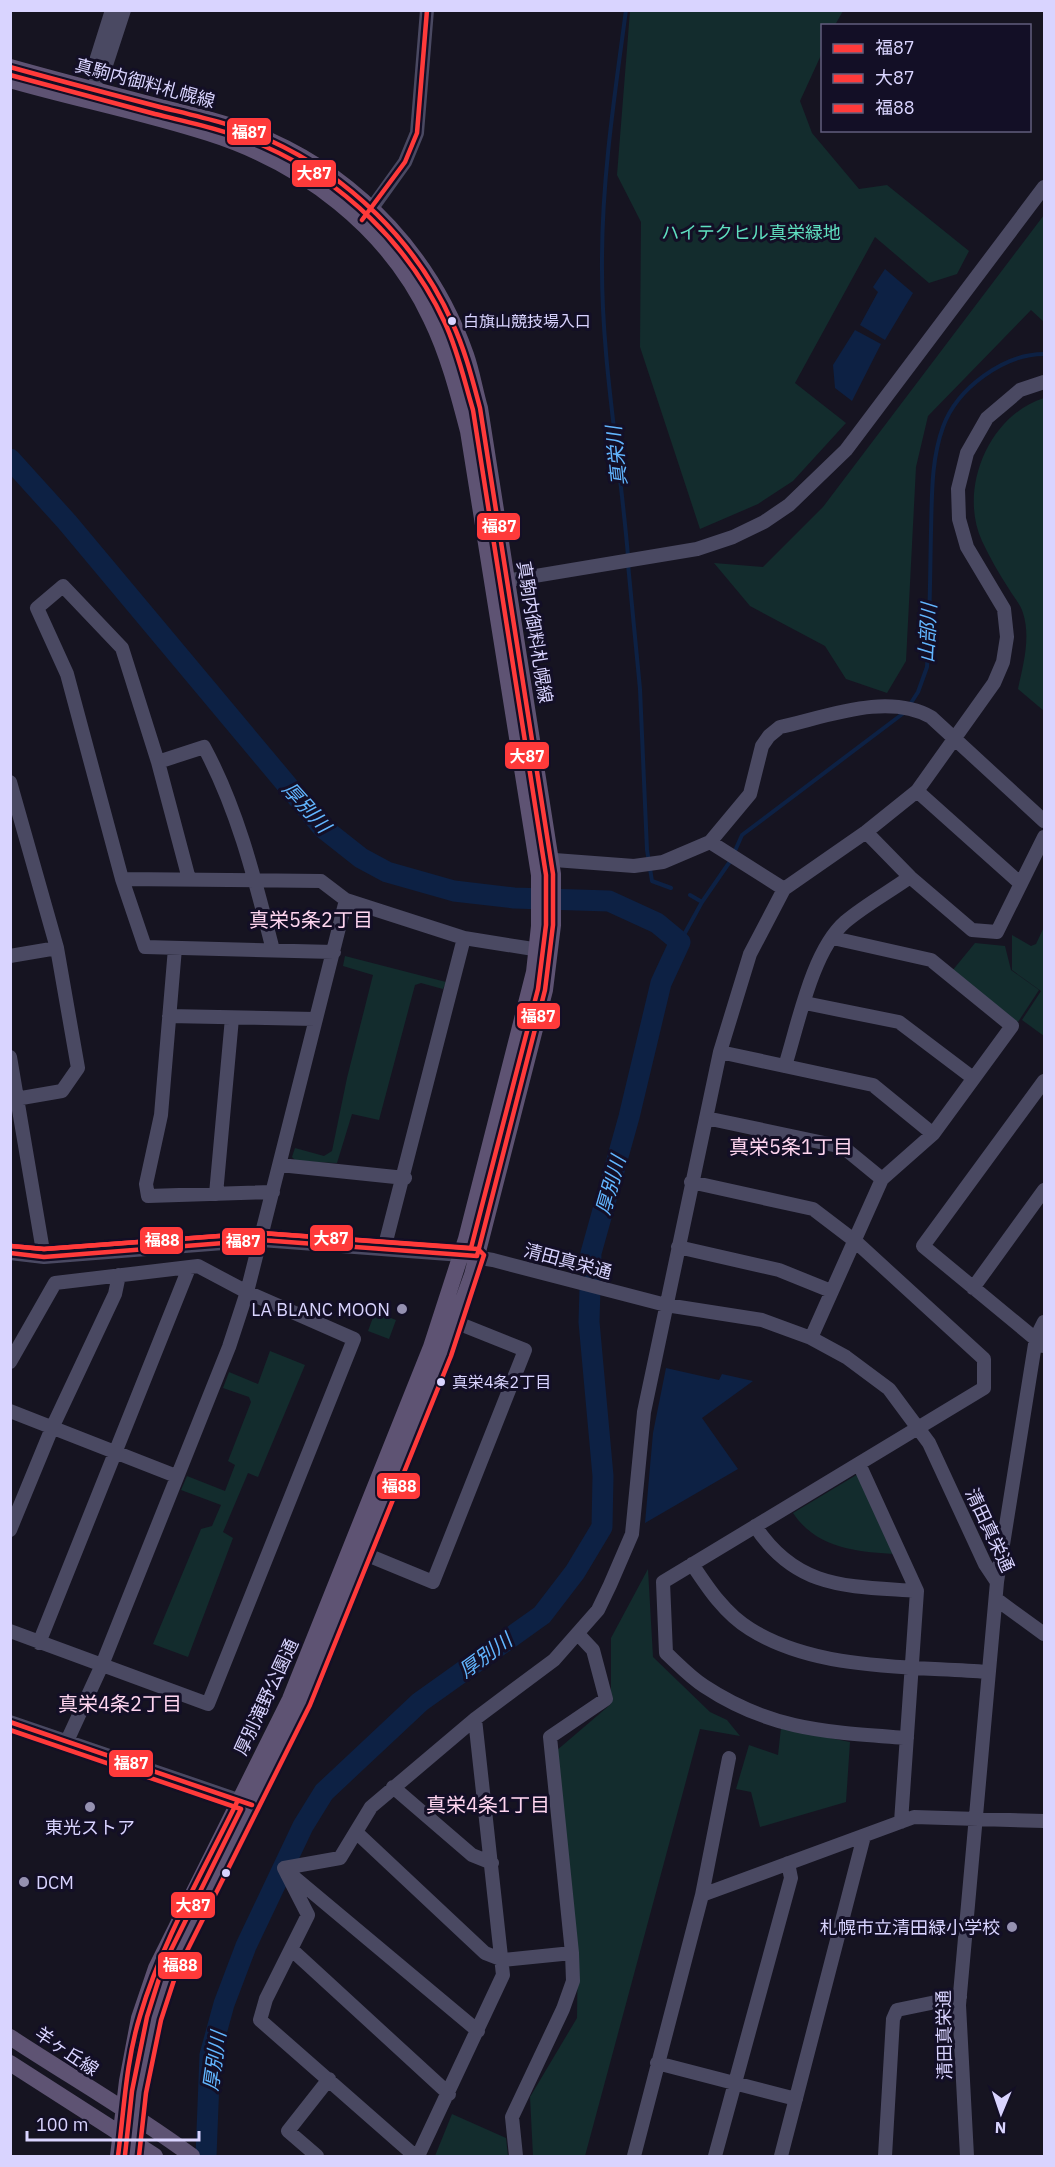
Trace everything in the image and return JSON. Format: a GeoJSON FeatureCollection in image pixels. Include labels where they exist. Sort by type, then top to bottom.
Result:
{"type":"FeatureCollection","features":[{"type":"Feature","properties":{"kind":"main road","name":"真駒内御料札幌線"},"geometry":{"type":"LineString","coordinates":[[10,67],[203,118],[267,139],[304,157],[419,263],[443,301],[466,356],[480,408],[500,581],[545,867],[546,925],[545,990],[470,1256]]}},
{"type":"Feature","properties":{"kind":"main road","name":"真駒内御料札幌線"},"geometry":{"type":"LineString","coordinates":[[10,80],[94,89]]}},
{"type":"Feature","properties":{"kind":"main road","name":"厚別滝野公園通"},"geometry":{"type":"LineString","coordinates":[[118,2157],[129,2144],[139,2018],[156,1968],[245,1803],[303,1702],[455,1322],[470,1256]]}},
{"type":"Feature","properties":{"kind":"main road","name":"厚別滝野公園通"},"geometry":{"type":"LineString","coordinates":[[245,1803],[330,1605],[431,1347],[470,1256]]}},
{"type":"Feature","properties":{"kind":"main road","name":"羊ヶ丘線"},"geometry":{"type":"LineString","coordinates":[[10,2037],[96,2093],[130,2112],[192,2157]]}},
{"type":"Feature","properties":{"kind":"main road"},"geometry":{"type":"LineString","coordinates":[[10,2063],[129,2144],[155,2157]]}},
{"type":"Feature","properties":{"kind":"street"},"geometry":{"type":"LineString","coordinates":[[94,89],[95,64],[112,10]]}},
{"type":"Feature","properties":{"kind":"street"},"geometry":{"type":"LineString","coordinates":[[94,89],[105,68],[124,10]]}},
{"type":"Feature","properties":{"kind":"street"},"geometry":{"type":"LineString","coordinates":[[367,214],[405,162],[417,133],[427,10]]}},
{"type":"Feature","properties":{"kind":"street"},"geometry":{"type":"LineString","coordinates":[[500,581],[697,549],[733,537],[764,522],[789,505],[846,450],[1044,187]]}},
{"type":"Feature","properties":{"kind":"street"},"geometry":{"type":"LineString","coordinates":[[284,1868],[340,1858],[371,1807],[475,1719],[554,1660],[598,1610],[632,1534],[644,1412],[720,1052],[750,954],[784,889],[866,832],[917,791],[994,683],[1004,662],[1007,638],[1004,609],[967,547],[959,519],[958,489],[967,453],[987,418],[1020,390],[1044,382]]}},
{"type":"Feature","properties":{"kind":"street"},"geometry":{"type":"LineString","coordinates":[[189,879],[158,762],[122,648],[63,586],[37,608],[67,674],[122,879],[145,947],[334,952]]}},
{"type":"Feature","properties":{"kind":"street"},"geometry":{"type":"LineString","coordinates":[[545,867],[634,866],[663,861],[713,845],[750,794],[762,746],[769,735],[780,728],[871,707],[891,706],[919,710],[931,717],[1044,821]]}},
{"type":"Feature","properties":{"kind":"street"},"geometry":{"type":"LineString","coordinates":[[158,762],[204,747],[223,783],[255,879],[273,950]]}},
{"type":"Feature","properties":{"kind":"street"},"geometry":{"type":"LineString","coordinates":[[10,782],[57,948],[78,1068],[62,1091],[14,1099]]}},
{"type":"Feature","properties":{"kind":"street"},"geometry":{"type":"LineString","coordinates":[[917,791],[1021,884]]}},
{"type":"Feature","properties":{"kind":"street"},"geometry":{"type":"LineString","coordinates":[[866,832],[910,877],[972,930],[997,932],[1044,837]]}},
{"type":"Feature","properties":{"kind":"street"},"geometry":{"type":"LineString","coordinates":[[713,845],[784,889]]}},
{"type":"Feature","properties":{"kind":"street"},"geometry":{"type":"LineString","coordinates":[[785,1066],[813,972],[833,938],[844,923],[910,877]]}},
{"type":"Feature","properties":{"kind":"street"},"geometry":{"type":"LineString","coordinates":[[122,879],[321,881],[346,900],[464,938],[544,951]]}},
{"type":"Feature","properties":{"kind":"street"},"geometry":{"type":"LineString","coordinates":[[67,1742],[102,1665],[229,1347],[261,1240],[346,900]]}},
{"type":"Feature","properties":{"kind":"street"},"geometry":{"type":"LineString","coordinates":[[384,1249],[405,1178],[464,938]]}},
{"type":"Feature","properties":{"kind":"street"},"geometry":{"type":"LineString","coordinates":[[811,1338],[882,1179],[933,1134],[1012,1026],[932,960],[833,938]]}},
{"type":"Feature","properties":{"kind":"street"},"geometry":{"type":"LineString","coordinates":[[10,956],[57,948]]}},
{"type":"Feature","properties":{"kind":"street"},"geometry":{"type":"LineString","coordinates":[[175,948],[161,1114],[146,1184],[148,1196],[273,1192]]}},
{"type":"Feature","properties":{"kind":"street"},"geometry":{"type":"LineString","coordinates":[[805,1003],[899,1022],[973,1078]]}},
{"type":"Feature","properties":{"kind":"street"},"geometry":{"type":"LineString","coordinates":[[169,1016],[315,1019]]}},
{"type":"Feature","properties":{"kind":"street"},"geometry":{"type":"LineString","coordinates":[[216,1194],[232,1018]]}},
{"type":"Feature","properties":{"kind":"street"},"geometry":{"type":"LineString","coordinates":[[720,1052],[873,1085],[933,1134]]}},
{"type":"Feature","properties":{"kind":"street"},"geometry":{"type":"LineString","coordinates":[[10,1058],[14,1099],[44,1257]]}},
{"type":"Feature","properties":{"kind":"street"},"geometry":{"type":"LineString","coordinates":[[1040,1342],[923,1246],[1044,1081]]}},
{"type":"Feature","properties":{"kind":"street"},"geometry":{"type":"LineString","coordinates":[[706,1118],[843,1147],[882,1179]]}},
{"type":"Feature","properties":{"kind":"street"},"geometry":{"type":"LineString","coordinates":[[280,1166],[405,1178]]}},
{"type":"Feature","properties":{"kind":"street"},"geometry":{"type":"LineString","coordinates":[[692,1182],[813,1209],[855,1241],[984,1359],[984,1388],[663,1582],[666,1653],[702,1685],[736,1705],[772,1720],[814,1731],[907,1738]]}},
{"type":"Feature","properties":{"kind":"street"},"geometry":{"type":"LineString","coordinates":[[973,1288],[1044,1190]]}},
{"type":"Feature","properties":{"kind":"street","name":"清田真栄通"},"geometry":{"type":"LineString","coordinates":[[29,1257],[261,1240],[470,1256],[666,1305],[762,1320],[811,1338],[846,1357],[889,1389],[918,1427],[942,1469],[985,1564],[997,1582],[987,1672],[960,1997],[967,2157]]}},
{"type":"Feature","properties":{"kind":"street"},"geometry":{"type":"LineString","coordinates":[[678,1248],[779,1270],[831,1291]]}},
{"type":"Feature","properties":{"kind":"street"},"geometry":{"type":"LineString","coordinates":[[10,1253],[29,1257]]}},
{"type":"Feature","properties":{"kind":"street"},"geometry":{"type":"LineString","coordinates":[[10,1263],[29,1257]]}},
{"type":"Feature","properties":{"kind":"street"},"geometry":{"type":"LineString","coordinates":[[10,1362],[55,1283],[198,1266],[247,1292],[354,1339],[208,1704],[10,1631]]}},
{"type":"Feature","properties":{"kind":"street"},"geometry":{"type":"LineString","coordinates":[[39,1642],[189,1268]]}},
{"type":"Feature","properties":{"kind":"street"},"geometry":{"type":"LineString","coordinates":[[10,1530],[52,1428],[115,1294],[119,1275]]}},
{"type":"Feature","properties":{"kind":"street"},"geometry":{"type":"LineString","coordinates":[[364,1554],[434,1582],[525,1350],[455,1322]]}},
{"type":"Feature","properties":{"kind":"street"},"geometry":{"type":"LineString","coordinates":[[997,1582],[1044,1322]]}},
{"type":"Feature","properties":{"kind":"street"},"geometry":{"type":"LineString","coordinates":[[10,1411],[176,1476]]}},
{"type":"Feature","properties":{"kind":"street"},"geometry":{"type":"LineString","coordinates":[[859,1464],[917,1592],[901,1822]]}},
{"type":"Feature","properties":{"kind":"street"},"geometry":{"type":"LineString","coordinates":[[755,1526],[777,1555],[806,1575],[837,1585],[917,1592]]}},
{"type":"Feature","properties":{"kind":"street"},"geometry":{"type":"LineString","coordinates":[[692,1564],[712,1595],[749,1628],[798,1652],[832,1660],[987,1672]]}},
{"type":"Feature","properties":{"kind":"street"},"geometry":{"type":"LineString","coordinates":[[996,1599],[1044,1634]]}},
{"type":"Feature","properties":{"kind":"street"},"geometry":{"type":"LineString","coordinates":[[516,2157],[512,2117],[563,2008],[573,1981],[550,1737],[606,1699],[593,1650],[578,1634]]}},
{"type":"Feature","properties":{"kind":"street"},"geometry":{"type":"LineString","coordinates":[[284,1868],[308,1915],[266,1999],[260,2020],[416,2157],[449,2094],[503,1975],[475,1719]]}},
{"type":"Feature","properties":{"kind":"street"},"geometry":{"type":"LineString","coordinates":[[10,1722],[245,1803]]}},
{"type":"Feature","properties":{"kind":"street"},"geometry":{"type":"LineString","coordinates":[[634,2157],[702,1895],[729,1758]]}},
{"type":"Feature","properties":{"kind":"street"},"geometry":{"type":"LineString","coordinates":[[393,1787],[472,1856],[492,1863]]}},
{"type":"Feature","properties":{"kind":"street"},"geometry":{"type":"LineString","coordinates":[[702,1895],[914,1817],[1044,1821]]}},
{"type":"Feature","properties":{"kind":"street"},"geometry":{"type":"LineString","coordinates":[[356,1832],[484,1953],[503,1959],[572,1953]]}},
{"type":"Feature","properties":{"kind":"street"},"geometry":{"type":"LineString","coordinates":[[781,2157],[864,1836]]}},
{"type":"Feature","properties":{"kind":"street"},"geometry":{"type":"LineString","coordinates":[[715,2157],[791,1878],[788,1863]]}},
{"type":"Feature","properties":{"kind":"street"},"geometry":{"type":"LineString","coordinates":[[284,1868],[478,2031]]}},
{"type":"Feature","properties":{"kind":"street"},"geometry":{"type":"LineString","coordinates":[[291,1949],[449,2094]]}},
{"type":"Feature","properties":{"kind":"street"},"geometry":{"type":"LineString","coordinates":[[885,2157],[892,2019],[897,2010],[960,1997]]}},
{"type":"Feature","properties":{"kind":"street"},"geometry":{"type":"LineString","coordinates":[[657,2063],[796,2099]]}},
{"type":"Feature","properties":{"kind":"street"},"geometry":{"type":"LineString","coordinates":[[317,2157],[288,2131],[329,2079]]}},
{"type":"Feature","properties":{"kind":"green space","name":"ハイテクヒル真栄緑地"},"geometry":{"type":"Polygon","coordinates":[[[630,11],[843,11],[836,24],[821,24],[821,55],[800,101],[812,133],[859,189],[887,185],[969,251],[957,274],[929,283],[875,237],[795,383],[846,423],[793,481],[758,504],[700,529],[640,347],[641,222],[617,175],[630,11]]]}},
{"type":"Feature","properties":{"kind":"green space"},"geometry":{"type":"Polygon","coordinates":[[[1044,215],[1044,322],[1031,310],[928,416],[916,467],[906,661],[887,693],[846,679],[825,646],[750,606],[714,563],[763,567],[823,507],[1044,215]]]}},
{"type":"Feature","properties":{"kind":"green space"},"geometry":{"type":"Polygon","coordinates":[[[1044,398],[1044,711],[1018,689],[1025,651],[1026,632],[1023,613],[982,541],[976,521],[974,499],[983,456],[994,437],[1008,420],[1025,407],[1044,398]]]}},
{"type":"Feature","properties":{"kind":"green space"},"geometry":{"type":"Polygon","coordinates":[[[1044,927],[1044,1036],[1022,1020],[1041,991],[1012,970],[1012,935],[1031,946],[1036,944],[1044,927]]]}},
{"type":"Feature","properties":{"kind":"green space"},"geometry":{"type":"Polygon","coordinates":[[[975,943],[1005,946],[1011,970],[1039,990],[1018,1022],[952,971],[975,943]]]}},
{"type":"Feature","properties":{"kind":"green space"},"geometry":{"type":"Polygon","coordinates":[[[345,956],[446,982],[443,989],[421,983],[415,985],[379,1120],[352,1114],[337,1163],[296,1161],[292,1157],[295,1148],[324,1156],[332,1151],[347,1078],[373,975],[343,966],[345,956]]]}},
{"type":"Feature","properties":{"kind":"green space"},"geometry":{"type":"Polygon","coordinates":[[[375,1312],[396,1320],[389,1339],[368,1331],[375,1312]]]}},
{"type":"Feature","properties":{"kind":"green space"},"geometry":{"type":"Polygon","coordinates":[[[270,1351],[305,1365],[258,1477],[248,1473],[223,1532],[233,1538],[188,1657],[153,1644],[201,1529],[212,1526],[221,1505],[181,1490],[187,1476],[225,1491],[235,1465],[228,1461],[251,1402],[249,1397],[223,1388],[229,1372],[258,1384],[270,1351]]]}},
{"type":"Feature","properties":{"kind":"green space"},"geometry":{"type":"Polygon","coordinates":[[[858,1474],[897,1554],[853,1550],[826,1541],[803,1525],[793,1513],[858,1474]]]}},
{"type":"Feature","properties":{"kind":"green space"},"geometry":{"type":"Polygon","coordinates":[[[648,1569],[653,1657],[710,1712],[727,1720],[740,1736],[700,1729],[585,2156],[533,2156],[530,2097],[577,2018],[578,1948],[556,1751],[611,1704],[611,1638],[648,1569]]]}},
{"type":"Feature","properties":{"kind":"green space"},"geometry":{"type":"Polygon","coordinates":[[[781,1728],[850,1742],[846,1802],[760,1827],[751,1792],[736,1789],[749,1745],[778,1755],[781,1728]]]}},
{"type":"Feature","properties":{"kind":"green space"},"geometry":{"type":"Polygon","coordinates":[[[452,2114],[506,2138],[508,2156],[435,2156],[452,2114]]]}},
{"type":"Feature","properties":{"kind":"water"},"geometry":{"type":"Polygon","coordinates":[[[885,269],[913,293],[885,340],[860,325],[878,292],[873,287],[885,269]]]}},
{"type":"Feature","properties":{"kind":"water"},"geometry":{"type":"Polygon","coordinates":[[[855,330],[881,344],[852,401],[835,388],[833,365],[855,330]]]}},
{"type":"Feature","properties":{"kind":"water"},"geometry":{"type":"Polygon","coordinates":[[[666,1368],[719,1380],[722,1374],[753,1381],[702,1418],[738,1469],[645,1523],[653,1433],[666,1368]]]}},
{"type":"Feature","properties":{"kind":"waterway","name":"真栄川"},"geometry":{"type":"LineString","coordinates":[[626,10],[607,166],[602,260],[608,371],[628,556]]}},
{"type":"Feature","properties":{"kind":"waterway","name":"山部川"},"geometry":{"type":"LineString","coordinates":[[909,706],[918,692],[927,667],[933,478],[936,452],[943,427],[959,399],[984,376],[1013,360],[1044,354]]}},
{"type":"Feature","properties":{"kind":"waterway","name":"厚別川"},"geometry":{"type":"LineString","coordinates":[[10,459],[67,522],[323,828],[361,858],[387,872],[454,891],[514,898],[609,901],[657,923],[680,942],[661,983],[629,1117],[591,1253],[589,1322],[603,1476],[602,1527],[575,1572],[542,1615],[420,1702],[324,1792],[303,1826],[246,1946],[224,2004],[210,2055],[206,2156]]}},
{"type":"Feature","properties":{"kind":"waterway","name":"真栄川"},"geometry":{"type":"LineString","coordinates":[[628,564],[640,689],[647,850],[652,881],[671,888]]}},
{"type":"Feature","properties":{"kind":"waterway","name":"山部川"},"geometry":{"type":"LineString","coordinates":[[734,853],[742,835],[905,712]]}},
{"type":"Feature","properties":{"kind":"waterway","name":"山部川"},"geometry":{"type":"LineString","coordinates":[[680,942],[702,902],[731,860]]}},
{"type":"Feature","properties":{"kind":"waterway","name":"真栄川"},"geometry":{"type":"LineString","coordinates":[[690,895],[702,902]]}},
{"type":"Feature","properties":{"kind":"transit line","name":"福87"},"geometry":{"type":"LineString","coordinates":[[362,220],[405,162],[417,133],[427,10]]}},
{"type":"Feature","properties":{"kind":"transit line","name":"福87"},"geometry":{"type":"LineString","coordinates":[[10,67],[229,125],[256,134],[298,155],[326,172],[352,192],[399,238],[437,292],[457,333],[480,408],[553,874],[553,925],[545,990],[477,1256]]}},
{"type":"Feature","properties":{"kind":"transit line","name":"大87"},"geometry":{"type":"LineString","coordinates":[[10,75],[210,128],[264,146],[321,177],[346,197],[371,218],[413,267],[430,294],[450,334],[473,410],[546,875],[546,925],[538,989],[471,1248],[261,1233],[44,1249],[11,1246]]}},
{"type":"Feature","properties":{"kind":"transit line","name":"福88"},"geometry":{"type":"LineString","coordinates":[[11,1246],[44,1249],[261,1233],[478,1249],[484,1255],[451,1356],[310,1705],[177,1971],[161,2020],[146,2093],[139,2156]]}},
{"type":"Feature","properties":{"kind":"transit line","name":"福87"},"geometry":{"type":"LineString","coordinates":[[10,1253],[44,1257],[261,1240],[477,1256]]}},
{"type":"Feature","properties":{"kind":"transit line","name":"福87"},"geometry":{"type":"LineString","coordinates":[[10,1722],[252,1805]]}},
{"type":"Feature","properties":{"kind":"transit line","name":"大87"},"geometry":{"type":"LineString","coordinates":[[10,1730],[241,1809],[163,1966],[147,2017],[132,2091],[125,2155]]}},
{"type":"Feature","properties":{"kind":"transit line","name":"福87"},"geometry":{"type":"LineString","coordinates":[[118,2156],[135,2033],[149,1988],[184,1906],[238,1800]]}},
{"type":"Feature","properties":{"kind":"place","name":"白旗山競技場入口"},"geometry":{"type":"Point","coordinates":[452,321]}},
{"type":"Feature","properties":{"kind":"place","name":"LA BLANC MOON"},"geometry":{"type":"Point","coordinates":[402,1309]}},
{"type":"Feature","properties":{"kind":"place","name":"真栄4条2丁目"},"geometry":{"type":"Point","coordinates":[441,1382]}},
{"type":"Feature","properties":{"kind":"place","name":"東光ストア"},"geometry":{"type":"Point","coordinates":[90,1807]}},
{"type":"Feature","properties":{"kind":"place","name":"DCM"},"geometry":{"type":"Point","coordinates":[24,1882]}},
{"type":"Feature","properties":{"kind":"place","name":"札幌市立清田緑小学校"},"geometry":{"type":"Point","coordinates":[1012,1927]}},
{"type":"Feature","properties":{"kind":"district","name":"真栄5条2丁目"},"geometry":{"type":"Point","coordinates":[311,919]}},
{"type":"Feature","properties":{"kind":"district","name":"真栄5条1丁目"},"geometry":{"type":"Point","coordinates":[791,1146]}},
{"type":"Feature","properties":{"kind":"district","name":"真栄4条2丁目"},"geometry":{"type":"Point","coordinates":[120,1703]}},
{"type":"Feature","properties":{"kind":"district","name":"真栄4条1丁目"},"geometry":{"type":"Point","coordinates":[488,1804]}}]}
